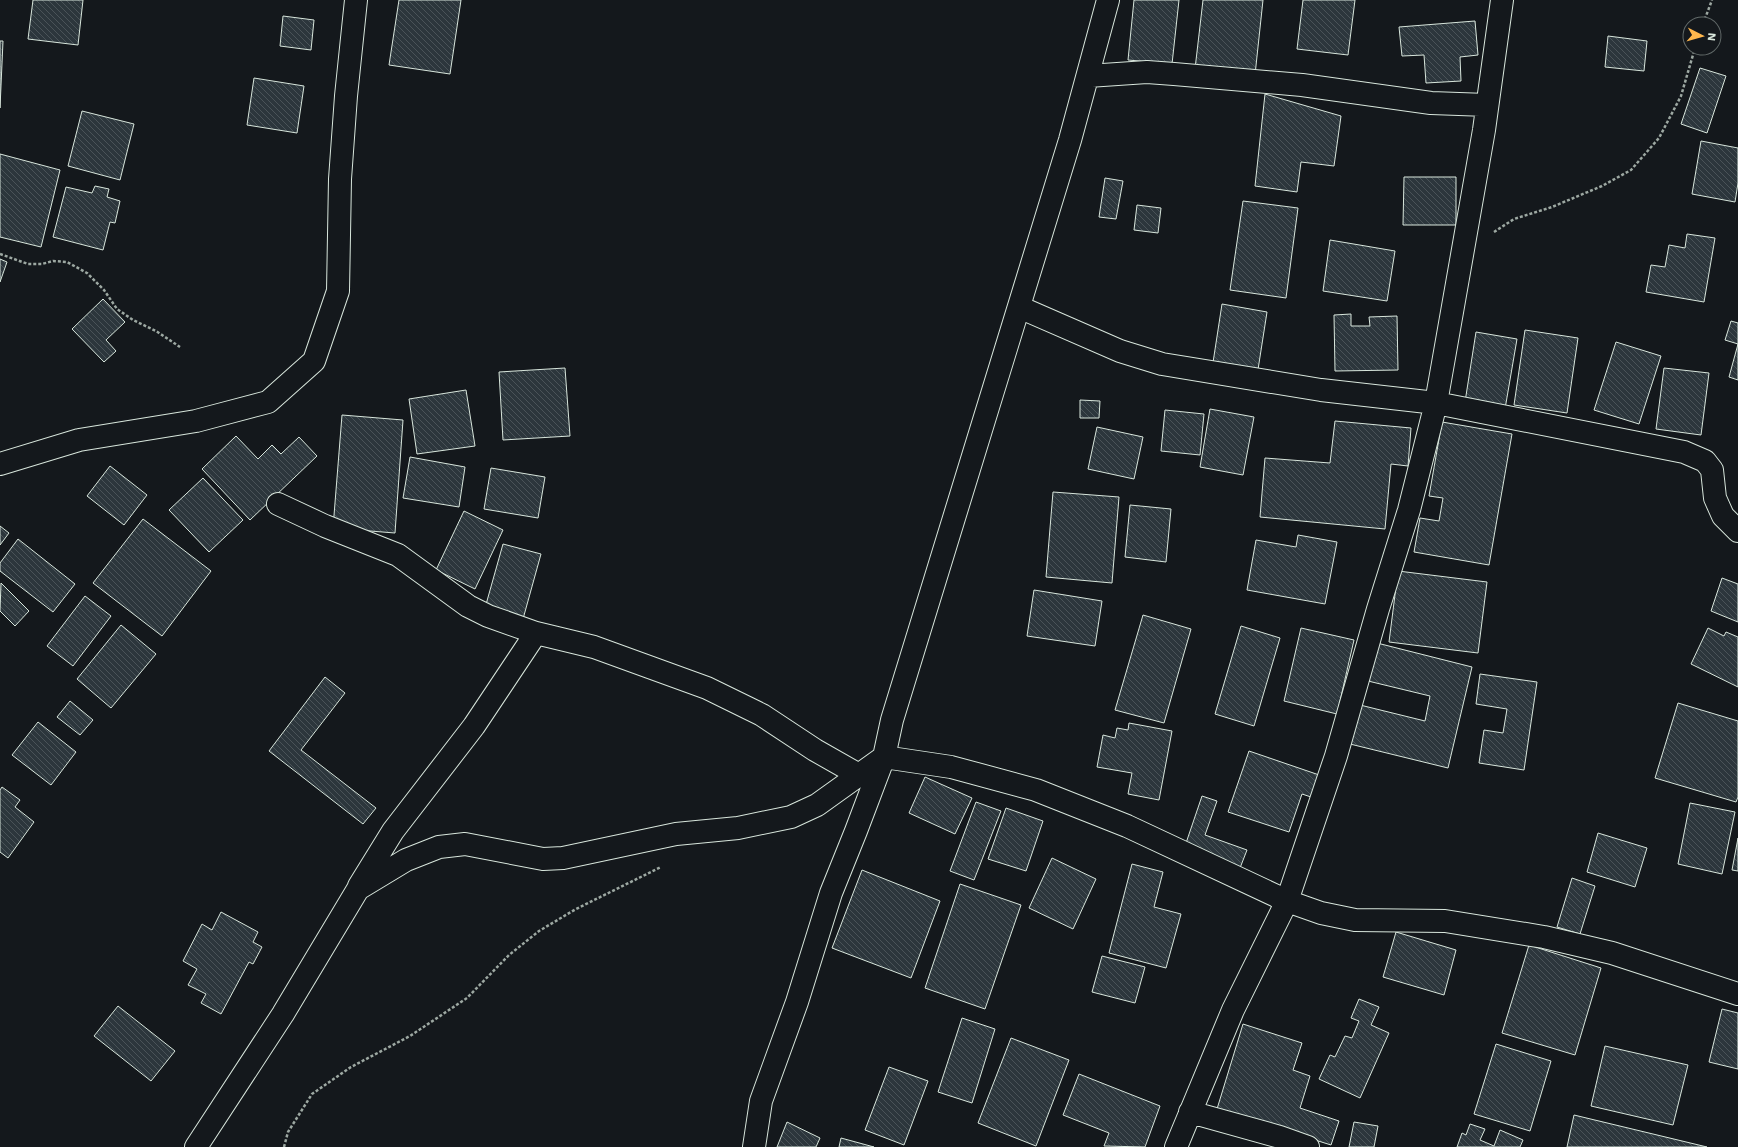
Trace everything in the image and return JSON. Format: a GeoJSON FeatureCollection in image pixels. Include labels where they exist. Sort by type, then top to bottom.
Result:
{"type":"FeatureCollection","features":[{"type":"Feature","properties":{"kind":"street"},"geometry":{"type":"LineString","coordinates":[[0,464],[79,440],[196,421],[268,402],[314,361],[338,291],[340,179],[346,96],[356,0]]}},
{"type":"Feature","properties":{"kind":"street"},"geometry":{"type":"LineString","coordinates":[[754,1147],[761,1101],[797,1002],[831,893],[884,757],[892,720],[1019,307],[1088,76],[1108,0]]}},
{"type":"Feature","properties":{"kind":"street"},"geometry":{"type":"LineString","coordinates":[[1176,1147],[1233,1010],[1287,901],[1336,756],[1378,609],[1409,510],[1436,403],[1487,106],[1502,0]]}},
{"type":"Feature","properties":{"kind":"street"},"geometry":{"type":"LineString","coordinates":[[1088,76],[1147,72],[1174,74],[1302,85],[1431,103],[1487,106]]}},
{"type":"Feature","properties":{"kind":"street"},"geometry":{"type":"LineString","coordinates":[[1019,307],[1120,351],[1162,364],[1321,390],[1436,403],[1684,452],[1705,461],[1712,470],[1715,498],[1723,516],[1738,530]]}},
{"type":"Feature","properties":{"kind":"street"},"geometry":{"type":"LineString","coordinates":[[278,504],[325,526],[398,555],[468,606],[488,616],[536,633],[594,646],[707,688],[762,715],[815,750],[859,774]]}},
{"type":"Feature","properties":{"kind":"street"},"geometry":{"type":"LineString","coordinates":[[196,1147],[283,1014],[393,831],[474,726],[536,633]]}},
{"type":"Feature","properties":{"kind":"street"},"geometry":{"type":"LineString","coordinates":[[358,888],[406,860],[439,847],[465,844],[542,859],[563,858],[676,834],[738,828],[791,817],[817,805],[884,757],[951,767],[1036,790],[1127,826],[1287,901],[1321,913],[1355,920],[1445,921],[1544,937],[1612,953],[1738,994]]}},
{"type":"Feature","properties":{"kind":"street"},"geometry":{"type":"LineString","coordinates":[[1190,1112],[1280,1137],[1308,1147]]}},
{"type":"Feature","properties":{"kind":"path"},"geometry":{"type":"LineString","coordinates":[[1706,16],[1712,0]]}},
{"type":"Feature","properties":{"kind":"path"},"geometry":{"type":"LineString","coordinates":[[1462,256],[1514,219],[1552,207],[1602,186],[1631,170],[1659,138],[1681,96],[1693,56]]}},
{"type":"Feature","properties":{"kind":"path"},"geometry":{"type":"LineString","coordinates":[[0,254],[28,264],[42,264],[53,261],[68,262],[87,273],[104,290],[117,309],[133,320],[156,331],[180,347]]}},
{"type":"Feature","properties":{"kind":"path"},"geometry":{"type":"LineString","coordinates":[[284,1147],[288,1132],[312,1094],[351,1066],[410,1036],[467,998],[509,954],[539,931],[576,909],[668,864]]}},
{"type":"Feature","properties":{"kind":"building"},"geometry":{"type":"Polygon","coordinates":[[[33,0],[83,0],[78,45],[28,39],[33,0]]]}},
{"type":"Feature","properties":{"kind":"building"},"geometry":{"type":"Polygon","coordinates":[[[399,0],[461,0],[450,74],[389,65],[399,0]]]}},
{"type":"Feature","properties":{"kind":"building"},"geometry":{"type":"Polygon","coordinates":[[[1134,0],[1179,0],[1172,64],[1128,60],[1134,0]]]}},
{"type":"Feature","properties":{"kind":"building"},"geometry":{"type":"Polygon","coordinates":[[[1203,0],[1263,0],[1255,75],[1195,69],[1203,0]]]}},
{"type":"Feature","properties":{"kind":"building"},"geometry":{"type":"Polygon","coordinates":[[[1303,0],[1355,0],[1348,55],[1297,49],[1303,0]]]}},
{"type":"Feature","properties":{"kind":"building"},"geometry":{"type":"Polygon","coordinates":[[[283,16],[314,20],[311,50],[280,46],[283,16]]]}},
{"type":"Feature","properties":{"kind":"building"},"geometry":{"type":"Polygon","coordinates":[[[1475,21],[1478,55],[1460,57],[1461,81],[1426,83],[1424,55],[1402,56],[1399,27],[1475,21]]]}},
{"type":"Feature","properties":{"kind":"building"},"geometry":{"type":"Polygon","coordinates":[[[1608,36],[1647,41],[1644,71],[1605,67],[1608,36]]]}},
{"type":"Feature","properties":{"kind":"building"},"geometry":{"type":"Polygon","coordinates":[[[0,41],[3,41],[0,108],[0,41]]]}},
{"type":"Feature","properties":{"kind":"building"},"geometry":{"type":"Polygon","coordinates":[[[1700,68],[1726,76],[1707,133],[1681,124],[1700,68]]]}},
{"type":"Feature","properties":{"kind":"building"},"geometry":{"type":"Polygon","coordinates":[[[254,78],[304,86],[297,133],[247,125],[254,78]]]}},
{"type":"Feature","properties":{"kind":"building"},"geometry":{"type":"Polygon","coordinates":[[[1265,94],[1341,116],[1334,166],[1301,162],[1297,192],[1255,186],[1265,94]]]}},
{"type":"Feature","properties":{"kind":"building"},"geometry":{"type":"Polygon","coordinates":[[[82,111],[134,124],[120,180],[68,166],[82,111]]]}},
{"type":"Feature","properties":{"kind":"building"},"geometry":{"type":"Polygon","coordinates":[[[1701,141],[1738,148],[1738,183],[1735,202],[1692,194],[1701,141]]]}},
{"type":"Feature","properties":{"kind":"building"},"geometry":{"type":"Polygon","coordinates":[[[0,154],[60,170],[41,247],[0,237],[0,154]]]}},
{"type":"Feature","properties":{"kind":"building"},"geometry":{"type":"Polygon","coordinates":[[[1404,177],[1456,177],[1456,225],[1403,225],[1404,177]]]}},
{"type":"Feature","properties":{"kind":"building"},"geometry":{"type":"Polygon","coordinates":[[[1105,178],[1123,181],[1116,219],[1099,217],[1105,178]]]}},
{"type":"Feature","properties":{"kind":"building"},"geometry":{"type":"Polygon","coordinates":[[[95,186],[109,189],[107,197],[120,201],[115,223],[110,222],[103,250],[53,237],[66,187],[92,193],[95,186]]]}},
{"type":"Feature","properties":{"kind":"building"},"geometry":{"type":"Polygon","coordinates":[[[1243,201],[1298,208],[1286,298],[1230,290],[1243,201]]]}},
{"type":"Feature","properties":{"kind":"building"},"geometry":{"type":"Polygon","coordinates":[[[1137,205],[1161,208],[1158,233],[1134,230],[1137,205]]]}},
{"type":"Feature","properties":{"kind":"building"},"geometry":{"type":"Polygon","coordinates":[[[1687,234],[1715,238],[1704,302],[1646,292],[1651,265],[1665,267],[1669,245],[1685,248],[1687,234]]]}},
{"type":"Feature","properties":{"kind":"building"},"geometry":{"type":"Polygon","coordinates":[[[1330,240],[1395,251],[1387,301],[1323,291],[1330,240]]]}},
{"type":"Feature","properties":{"kind":"building"},"geometry":{"type":"Polygon","coordinates":[[[0,259],[7,262],[0,282],[0,259]]]}},
{"type":"Feature","properties":{"kind":"building"},"geometry":{"type":"Polygon","coordinates":[[[103,299],[125,322],[106,340],[116,351],[104,362],[72,329],[103,299]]]}},
{"type":"Feature","properties":{"kind":"building"},"geometry":{"type":"Polygon","coordinates":[[[1222,304],[1267,312],[1257,376],[1212,369],[1222,304]]]}},
{"type":"Feature","properties":{"kind":"building"},"geometry":{"type":"Polygon","coordinates":[[[1351,314],[1351,326],[1370,326],[1369,317],[1397,316],[1398,370],[1335,371],[1334,315],[1351,314]]]}},
{"type":"Feature","properties":{"kind":"building"},"geometry":{"type":"Polygon","coordinates":[[[1731,321],[1738,323],[1738,344],[1725,340],[1731,321]]]}},
{"type":"Feature","properties":{"kind":"building"},"geometry":{"type":"Polygon","coordinates":[[[1525,330],[1578,338],[1567,413],[1514,405],[1525,330]]]}},
{"type":"Feature","properties":{"kind":"building"},"geometry":{"type":"Polygon","coordinates":[[[1476,332],[1517,339],[1505,409],[1465,402],[1476,332]]]}},
{"type":"Feature","properties":{"kind":"building"},"geometry":{"type":"Polygon","coordinates":[[[1616,342],[1661,356],[1639,424],[1594,410],[1616,342]]]}},
{"type":"Feature","properties":{"kind":"building"},"geometry":{"type":"Polygon","coordinates":[[[1738,344],[1738,380],[1729,377],[1738,344]]]}},
{"type":"Feature","properties":{"kind":"building"},"geometry":{"type":"Polygon","coordinates":[[[565,368],[570,436],[503,440],[499,372],[565,368]]]}},
{"type":"Feature","properties":{"kind":"building"},"geometry":{"type":"Polygon","coordinates":[[[1664,368],[1709,373],[1701,435],[1656,429],[1664,368]]]}},
{"type":"Feature","properties":{"kind":"building"},"geometry":{"type":"Polygon","coordinates":[[[466,390],[475,446],[417,454],[409,399],[466,390]]]}},
{"type":"Feature","properties":{"kind":"building"},"geometry":{"type":"Polygon","coordinates":[[[1080,400],[1100,401],[1099,418],[1080,418],[1080,400]]]}},
{"type":"Feature","properties":{"kind":"building"},"geometry":{"type":"Polygon","coordinates":[[[1210,409],[1254,417],[1243,475],[1200,467],[1210,409]]]}},
{"type":"Feature","properties":{"kind":"building"},"geometry":{"type":"Polygon","coordinates":[[[1165,410],[1204,414],[1200,455],[1161,451],[1165,410]]]}},
{"type":"Feature","properties":{"kind":"building"},"geometry":{"type":"Polygon","coordinates":[[[342,415],[403,420],[395,533],[333,528],[342,415]]]}},
{"type":"Feature","properties":{"kind":"building"},"geometry":{"type":"Polygon","coordinates":[[[1335,421],[1411,428],[1408,466],[1391,464],[1385,529],[1260,517],[1265,458],[1330,463],[1335,421]]]}},
{"type":"Feature","properties":{"kind":"building"},"geometry":{"type":"Polygon","coordinates":[[[1442,422],[1512,434],[1489,565],[1414,552],[1420,518],[1439,521],[1443,498],[1429,496],[1442,422]]]}},
{"type":"Feature","properties":{"kind":"building"},"geometry":{"type":"Polygon","coordinates":[[[1097,427],[1143,437],[1134,479],[1088,469],[1097,427]]]}},
{"type":"Feature","properties":{"kind":"building"},"geometry":{"type":"Polygon","coordinates":[[[236,436],[258,459],[272,445],[281,454],[299,437],[317,456],[250,520],[202,469],[236,436]]]}},
{"type":"Feature","properties":{"kind":"building"},"geometry":{"type":"Polygon","coordinates":[[[410,457],[465,467],[459,507],[403,498],[410,457]]]}},
{"type":"Feature","properties":{"kind":"building"},"geometry":{"type":"Polygon","coordinates":[[[110,466],[147,495],[124,525],[87,496],[110,466]]]}},
{"type":"Feature","properties":{"kind":"building"},"geometry":{"type":"Polygon","coordinates":[[[491,468],[545,477],[538,518],[484,509],[491,468]]]}},
{"type":"Feature","properties":{"kind":"building"},"geometry":{"type":"Polygon","coordinates":[[[203,478],[243,520],[209,552],[169,510],[203,478]]]}},
{"type":"Feature","properties":{"kind":"building"},"geometry":{"type":"Polygon","coordinates":[[[1053,492],[1119,497],[1112,583],[1046,577],[1053,492]]]}},
{"type":"Feature","properties":{"kind":"building"},"geometry":{"type":"Polygon","coordinates":[[[1130,505],[1171,509],[1166,562],[1125,557],[1130,505]]]}},
{"type":"Feature","properties":{"kind":"building"},"geometry":{"type":"Polygon","coordinates":[[[464,511],[503,530],[475,589],[436,570],[464,511]]]}},
{"type":"Feature","properties":{"kind":"building"},"geometry":{"type":"Polygon","coordinates":[[[143,519],[211,571],[162,636],[93,583],[143,519]]]}},
{"type":"Feature","properties":{"kind":"building"},"geometry":{"type":"Polygon","coordinates":[[[0,526],[9,533],[0,545],[0,526]]]}},
{"type":"Feature","properties":{"kind":"building"},"geometry":{"type":"Polygon","coordinates":[[[1298,535],[1337,542],[1325,604],[1247,590],[1256,540],[1296,547],[1298,535]]]}},
{"type":"Feature","properties":{"kind":"building"},"geometry":{"type":"Polygon","coordinates":[[[18,539],[75,584],[53,612],[0,571],[0,563],[18,539]]]}},
{"type":"Feature","properties":{"kind":"building"},"geometry":{"type":"Polygon","coordinates":[[[503,544],[541,554],[523,619],[485,608],[503,544]]]}},
{"type":"Feature","properties":{"kind":"building"},"geometry":{"type":"Polygon","coordinates":[[[1398,571],[1487,582],[1478,653],[1389,642],[1398,571]]]}},
{"type":"Feature","properties":{"kind":"building"},"geometry":{"type":"Polygon","coordinates":[[[1722,578],[1738,584],[1738,622],[1711,611],[1722,578]]]}},
{"type":"Feature","properties":{"kind":"building"},"geometry":{"type":"Polygon","coordinates":[[[1,583],[29,611],[15,626],[0,611],[1,583]]]}},
{"type":"Feature","properties":{"kind":"building"},"geometry":{"type":"Polygon","coordinates":[[[1034,590],[1102,601],[1095,646],[1027,636],[1034,590]]]}},
{"type":"Feature","properties":{"kind":"building"},"geometry":{"type":"Polygon","coordinates":[[[85,596],[111,616],[73,666],[47,646],[85,596]]]}},
{"type":"Feature","properties":{"kind":"building"},"geometry":{"type":"Polygon","coordinates":[[[1143,615],[1191,629],[1164,723],[1115,710],[1143,615]]]}},
{"type":"Feature","properties":{"kind":"building"},"geometry":{"type":"Polygon","coordinates":[[[121,625],[156,654],[111,708],[77,679],[121,625]]]}},
{"type":"Feature","properties":{"kind":"building"},"geometry":{"type":"Polygon","coordinates":[[[1241,626],[1280,638],[1254,726],[1215,714],[1241,626]]]}},
{"type":"Feature","properties":{"kind":"building"},"geometry":{"type":"Polygon","coordinates":[[[1301,628],[1354,640],[1337,714],[1284,701],[1301,628]]]}},
{"type":"Feature","properties":{"kind":"building"},"geometry":{"type":"Polygon","coordinates":[[[1708,628],[1724,636],[1726,632],[1738,637],[1738,687],[1691,664],[1708,628]]]}},
{"type":"Feature","properties":{"kind":"building"},"geometry":{"type":"Polygon","coordinates":[[[1377,643],[1472,667],[1448,768],[1350,744],[1360,705],[1425,721],[1430,696],[1368,681],[1377,643]]]}},
{"type":"Feature","properties":{"kind":"building"},"geometry":{"type":"Polygon","coordinates":[[[1480,674],[1537,682],[1524,770],[1479,763],[1484,730],[1503,733],[1507,709],[1476,704],[1480,674]]]}},
{"type":"Feature","properties":{"kind":"building"},"geometry":{"type":"Polygon","coordinates":[[[325,677],[345,693],[301,750],[376,808],[363,824],[269,751],[325,677]]]}},
{"type":"Feature","properties":{"kind":"building"},"geometry":{"type":"Polygon","coordinates":[[[70,701],[93,720],[80,735],[57,717],[70,701]]]}},
{"type":"Feature","properties":{"kind":"building"},"geometry":{"type":"Polygon","coordinates":[[[1678,703],[1738,721],[1738,797],[1736,802],[1655,778],[1678,703]]]}},
{"type":"Feature","properties":{"kind":"building"},"geometry":{"type":"Polygon","coordinates":[[[38,722],[76,752],[51,785],[12,755],[38,722]]]}},
{"type":"Feature","properties":{"kind":"building"},"geometry":{"type":"Polygon","coordinates":[[[1129,723],[1172,731],[1159,800],[1128,794],[1132,773],[1097,767],[1103,735],[1115,738],[1117,728],[1128,730],[1129,723]]]}},
{"type":"Feature","properties":{"kind":"building"},"geometry":{"type":"Polygon","coordinates":[[[1249,751],[1328,778],[1320,800],[1302,794],[1289,832],[1228,812],[1249,751]]]}},
{"type":"Feature","properties":{"kind":"building"},"geometry":{"type":"Polygon","coordinates":[[[925,777],[972,798],[955,834],[909,813],[925,777]]]}},
{"type":"Feature","properties":{"kind":"building"},"geometry":{"type":"Polygon","coordinates":[[[2,787],[20,800],[15,807],[34,822],[8,858],[0,852],[0,790],[2,787]]]}},
{"type":"Feature","properties":{"kind":"building"},"geometry":{"type":"Polygon","coordinates":[[[1202,796],[1217,801],[1205,835],[1247,850],[1240,868],[1184,849],[1202,796]]]}},
{"type":"Feature","properties":{"kind":"building"},"geometry":{"type":"Polygon","coordinates":[[[976,802],[1001,811],[974,880],[950,871],[976,802]]]}},
{"type":"Feature","properties":{"kind":"building"},"geometry":{"type":"Polygon","coordinates":[[[1690,803],[1735,812],[1722,874],[1678,864],[1690,803]]]}},
{"type":"Feature","properties":{"kind":"building"},"geometry":{"type":"Polygon","coordinates":[[[1006,808],[1043,821],[1026,871],[988,859],[1006,808]]]}},
{"type":"Feature","properties":{"kind":"building"},"geometry":{"type":"Polygon","coordinates":[[[1598,833],[1647,848],[1635,887],[1587,872],[1598,833]]]}},
{"type":"Feature","properties":{"kind":"building"},"geometry":{"type":"Polygon","coordinates":[[[1738,838],[1738,871],[1732,870],[1738,838]]]}},
{"type":"Feature","properties":{"kind":"building"},"geometry":{"type":"Polygon","coordinates":[[[1052,858],[1096,879],[1073,929],[1029,908],[1052,858]]]}},
{"type":"Feature","properties":{"kind":"building"},"geometry":{"type":"Polygon","coordinates":[[[1132,864],[1163,872],[1154,907],[1181,914],[1166,968],[1109,953],[1132,864]]]}},
{"type":"Feature","properties":{"kind":"building"},"geometry":{"type":"Polygon","coordinates":[[[862,870],[940,901],[911,978],[832,948],[862,870]]]}},
{"type":"Feature","properties":{"kind":"building"},"geometry":{"type":"Polygon","coordinates":[[[1572,878],[1595,886],[1580,934],[1557,927],[1572,878]]]}},
{"type":"Feature","properties":{"kind":"building"},"geometry":{"type":"Polygon","coordinates":[[[960,884],[1021,905],[985,1009],[925,988],[960,884]]]}},
{"type":"Feature","properties":{"kind":"building"},"geometry":{"type":"Polygon","coordinates":[[[221,912],[258,932],[253,942],[262,947],[253,964],[249,962],[221,1014],[201,1003],[206,994],[188,985],[197,969],[183,961],[202,924],[212,930],[221,912]]]}},
{"type":"Feature","properties":{"kind":"building"},"geometry":{"type":"Polygon","coordinates":[[[1396,932],[1456,950],[1444,995],[1383,977],[1396,932]]]}},
{"type":"Feature","properties":{"kind":"building"},"geometry":{"type":"Polygon","coordinates":[[[1529,945],[1601,968],[1575,1055],[1502,1033],[1529,945]]]}},
{"type":"Feature","properties":{"kind":"building"},"geometry":{"type":"Polygon","coordinates":[[[1102,956],[1145,967],[1135,1003],[1092,992],[1102,956]]]}},
{"type":"Feature","properties":{"kind":"building"},"geometry":{"type":"Polygon","coordinates":[[[1359,999],[1379,1007],[1371,1025],[1389,1033],[1360,1098],[1319,1079],[1330,1055],[1335,1057],[1345,1036],[1352,1038],[1359,1021],[1351,1018],[1359,999]]]}},
{"type":"Feature","properties":{"kind":"building"},"geometry":{"type":"Polygon","coordinates":[[[118,1006],[175,1051],[151,1081],[94,1036],[118,1006]]]}},
{"type":"Feature","properties":{"kind":"building"},"geometry":{"type":"Polygon","coordinates":[[[1722,1009],[1738,1013],[1738,1069],[1709,1062],[1722,1009]]]}},
{"type":"Feature","properties":{"kind":"building"},"geometry":{"type":"Polygon","coordinates":[[[962,1018],[995,1029],[972,1103],[938,1092],[962,1018]]]}},
{"type":"Feature","properties":{"kind":"building"},"geometry":{"type":"Polygon","coordinates":[[[1243,1024],[1302,1043],[1293,1070],[1310,1076],[1300,1108],[1339,1121],[1331,1145],[1217,1109],[1243,1024]]]}},
{"type":"Feature","properties":{"kind":"building"},"geometry":{"type":"Polygon","coordinates":[[[1011,1038],[1069,1060],[1036,1146],[978,1123],[1011,1038]]]}},
{"type":"Feature","properties":{"kind":"building"},"geometry":{"type":"Polygon","coordinates":[[[1496,1044],[1551,1061],[1530,1131],[1474,1114],[1496,1044]]]}},
{"type":"Feature","properties":{"kind":"building"},"geometry":{"type":"Polygon","coordinates":[[[1605,1046],[1688,1065],[1673,1125],[1591,1106],[1605,1046]]]}},
{"type":"Feature","properties":{"kind":"building"},"geometry":{"type":"Polygon","coordinates":[[[889,1067],[928,1081],[904,1145],[865,1130],[889,1067]]]}},
{"type":"Feature","properties":{"kind":"building"},"geometry":{"type":"Polygon","coordinates":[[[1079,1074],[1160,1106],[1145,1147],[1104,1146],[1109,1133],[1063,1115],[1079,1074]]]}},
{"type":"Feature","properties":{"kind":"building"},"geometry":{"type":"Polygon","coordinates":[[[1574,1115],[1707,1147],[1567,1147],[1574,1115]]]}},
{"type":"Feature","properties":{"kind":"building"},"geometry":{"type":"Polygon","coordinates":[[[787,1122],[820,1138],[816,1147],[777,1147],[787,1122]]]}},
{"type":"Feature","properties":{"kind":"building"},"geometry":{"type":"Polygon","coordinates":[[[1354,1122],[1378,1126],[1374,1147],[1349,1147],[1354,1122]]]}},
{"type":"Feature","properties":{"kind":"building"},"geometry":{"type":"Polygon","coordinates":[[[1470,1124],[1485,1129],[1480,1140],[1494,1146],[1500,1130],[1523,1140],[1520,1147],[1457,1147],[1462,1133],[1466,1135],[1470,1124]]]}},
{"type":"Feature","properties":{"kind":"building"},"geometry":{"type":"Polygon","coordinates":[[[841,1138],[874,1147],[839,1147],[841,1138]]]}}]}
